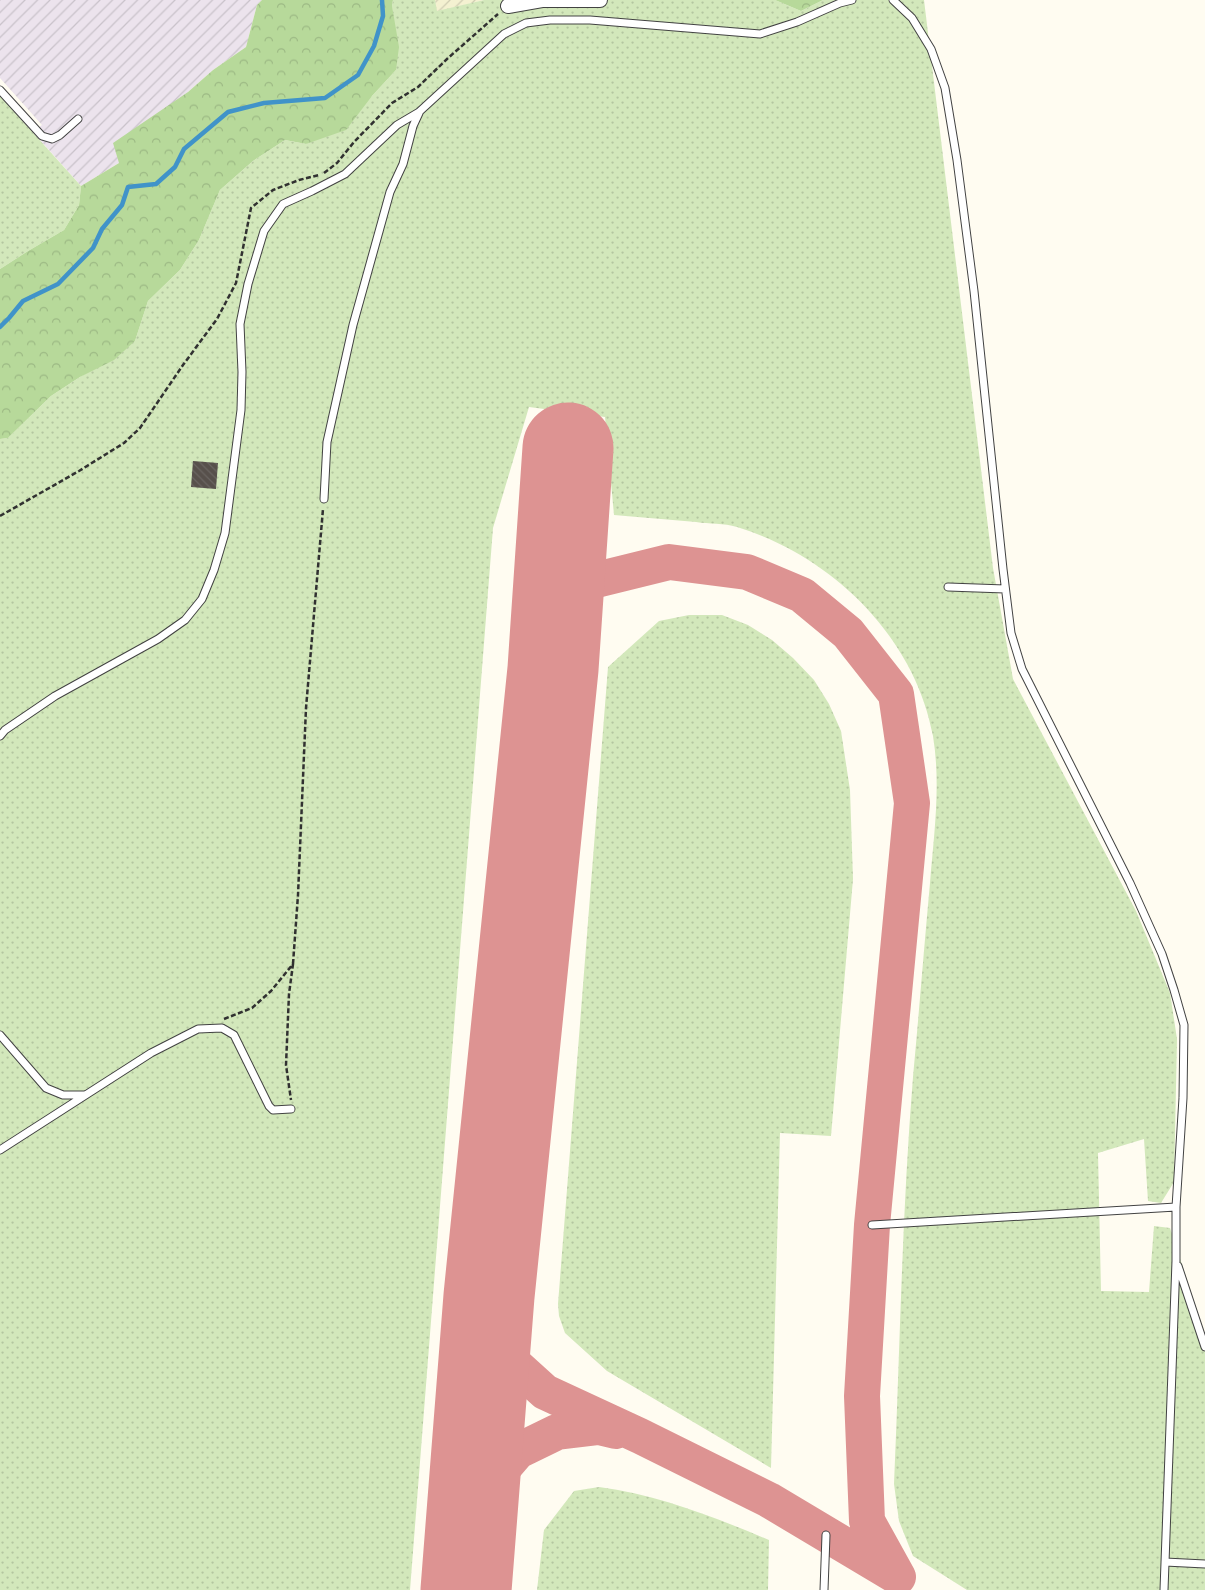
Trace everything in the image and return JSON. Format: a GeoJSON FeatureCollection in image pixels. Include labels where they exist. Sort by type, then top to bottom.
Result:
{"type":"FeatureCollection","features":[{"type":"Feature","properties":{"kind":"street"},"geometry":{"type":"LineString","coordinates":[[508,6],[542,0],[600,0]]}},
{"type":"Feature","properties":{"kind":"lane"},"geometry":{"type":"LineString","coordinates":[[0,736],[5,730],[55,696],[158,639],[185,620],[202,599],[214,570],[225,533],[241,410],[240,324],[250,275],[264,231],[283,204],[344,174],[397,125],[419,112],[504,34],[526,23],[550,20],[590,20],[760,34],[797,22],[840,3],[852,0]]}},
{"type":"Feature","properties":{"kind":"lane"},"geometry":{"type":"LineString","coordinates":[[893,0],[912,18],[932,49],[945,88],[957,160],[974,291],[1011,632],[1022,669],[1130,883],[1162,954],[1184,1025],[1183,1098],[1176,1207],[1176,1261],[1164,1590]]}},
{"type":"Feature","properties":{"kind":"lane"},"geometry":{"type":"LineString","coordinates":[[0,90],[42,136],[52,138],[60,135],[78,119]]}},
{"type":"Feature","properties":{"kind":"lane"},"geometry":{"type":"LineString","coordinates":[[324,499],[327,442],[354,325],[390,192],[403,164],[413,126],[419,112]]}},
{"type":"Feature","properties":{"kind":"lane"},"geometry":{"type":"LineString","coordinates":[[948,587],[1005,589]]}},
{"type":"Feature","properties":{"kind":"lane"},"geometry":{"type":"LineString","coordinates":[[0,1150],[151,1052],[198,1029],[222,1028],[234,1035],[269,1106],[273,1110],[291,1109]]}},
{"type":"Feature","properties":{"kind":"lane"},"geometry":{"type":"LineString","coordinates":[[0,1035],[46,1088],[63,1095],[84,1095]]}},
{"type":"Feature","properties":{"kind":"lane"},"geometry":{"type":"LineString","coordinates":[[872,1225],[1176,1207]]}},
{"type":"Feature","properties":{"kind":"lane"},"geometry":{"type":"LineString","coordinates":[[1176,1261],[1205,1347]]}},
{"type":"Feature","properties":{"kind":"lane"},"geometry":{"type":"LineString","coordinates":[[824,1590],[826,1535]]}},
{"type":"Feature","properties":{"kind":"lane"},"geometry":{"type":"LineString","coordinates":[[1165,1562],[1205,1564]]}},
{"type":"Feature","properties":{"kind":"path"},"geometry":{"type":"LineString","coordinates":[[291,1109],[286,1065],[289,994],[298,895],[306,708],[324,499]]}},
{"type":"Feature","properties":{"kind":"path"},"geometry":{"type":"LineString","coordinates":[[220,1021],[252,1008],[271,991],[293,964]]}},
{"type":"Feature","properties":{"kind":"shaded area"},"geometry":{"type":"Polygon","coordinates":[[[0,0],[262,0],[257,5],[246,47],[213,70],[188,92],[119,163],[81,186],[33,132],[42,125],[0,78],[0,0]]]}},
{"type":"Feature","properties":{"kind":"shaded area"},"geometry":{"type":"Polygon","coordinates":[[[435,0],[484,0],[436,12],[435,0]]]}},
{"type":"Feature","properties":{"kind":"green space"},"geometry":{"type":"Polygon","coordinates":[[[262,0],[393,0],[392,6],[399,47],[396,70],[372,96],[346,130],[306,144],[285,140],[253,161],[220,190],[199,240],[180,270],[148,301],[135,341],[114,360],[80,377],[51,396],[8,438],[0,439],[0,269],[64,230],[79,205],[81,186],[119,163],[113,143],[188,92],[213,70],[246,47],[257,5],[262,0]]]}},
{"type":"Feature","properties":{"kind":"green space"},"geometry":{"type":"Polygon","coordinates":[[[393,0],[435,0],[437,11],[484,0],[775,0],[801,11],[823,0],[924,0],[993,568],[1013,679],[1136,911],[1170,993],[1177,1039],[1174,1182],[1161,1203],[1148,1201],[1144,1139],[1098,1153],[1101,1291],[1149,1292],[1154,1226],[1170,1228],[1205,1335],[1205,1590],[967,1590],[913,1556],[899,1521],[894,1484],[909,1128],[937,791],[933,736],[923,700],[908,666],[888,634],[864,605],[836,580],[805,558],[772,540],[737,527],[722,524],[614,515],[605,417],[529,407],[493,528],[410,1590],[0,1590],[0,439],[8,438],[51,396],[135,341],[148,301],[180,270],[199,240],[220,190],[253,161],[285,140],[306,144],[372,96],[396,70],[393,0]]]}},
{"type":"Feature","properties":{"kind":"green space"},"geometry":{"type":"Polygon","coordinates":[[[775,0],[823,0],[801,11],[775,0]]]}},
{"type":"Feature","properties":{"kind":"green space"},"geometry":{"type":"Polygon","coordinates":[[[0,96],[81,186],[79,205],[64,230],[0,269],[0,96]]]}},
{"type":"Feature","properties":{"kind":"green space"},"geometry":{"type":"Polygon","coordinates":[[[689,615],[722,615],[748,625],[772,640],[814,680],[829,704],[841,731],[850,790],[853,879],[831,1136],[780,1133],[771,1468],[607,1371],[565,1333],[559,1316],[558,1304],[608,667],[659,621],[689,615]]]}},
{"type":"Feature","properties":{"kind":"green space"},"geometry":{"type":"Polygon","coordinates":[[[599,1487],[665,1501],[707,1515],[769,1540],[768,1590],[537,1590],[544,1530],[574,1491],[599,1487]]]}},
{"type":"Feature","properties":{"kind":"building"},"geometry":{"type":"Polygon","coordinates":[[[193,461],[218,463],[216,489],[191,487],[193,461]]]}},
{"type":"Feature","properties":{"kind":"waterway"},"geometry":{"type":"LineString","coordinates":[[0,327],[23,301],[58,284],[93,248],[102,229],[122,205],[128,187],[156,184],[175,167],[184,149],[228,112],[264,103],[325,98],[358,75],[374,46],[383,16],[382,0]]}},
{"type":"Feature","properties":{"kind":"taxiway"},"geometry":{"type":"LineString","coordinates":[[553,669],[571,610],[592,581],[669,562],[747,572],[802,595],[848,633],[896,694],[912,803],[872,1225],[862,1396],[867,1521],[898,1577]]}},
{"type":"Feature","properties":{"kind":"taxiway"},"geometry":{"type":"LineString","coordinates":[[489,1296],[500,1340],[513,1363],[545,1392],[640,1436],[769,1500],[898,1577]]}},
{"type":"Feature","properties":{"kind":"taxiway"},"geometry":{"type":"LineString","coordinates":[[470,1539],[487,1487],[518,1451],[557,1432],[599,1427],[616,1431]]}},
{"type":"Feature","properties":{"kind":"runway"},"geometry":{"type":"LineString","coordinates":[[466,1590],[489,1296],[553,669],[568,448]]}}]}
